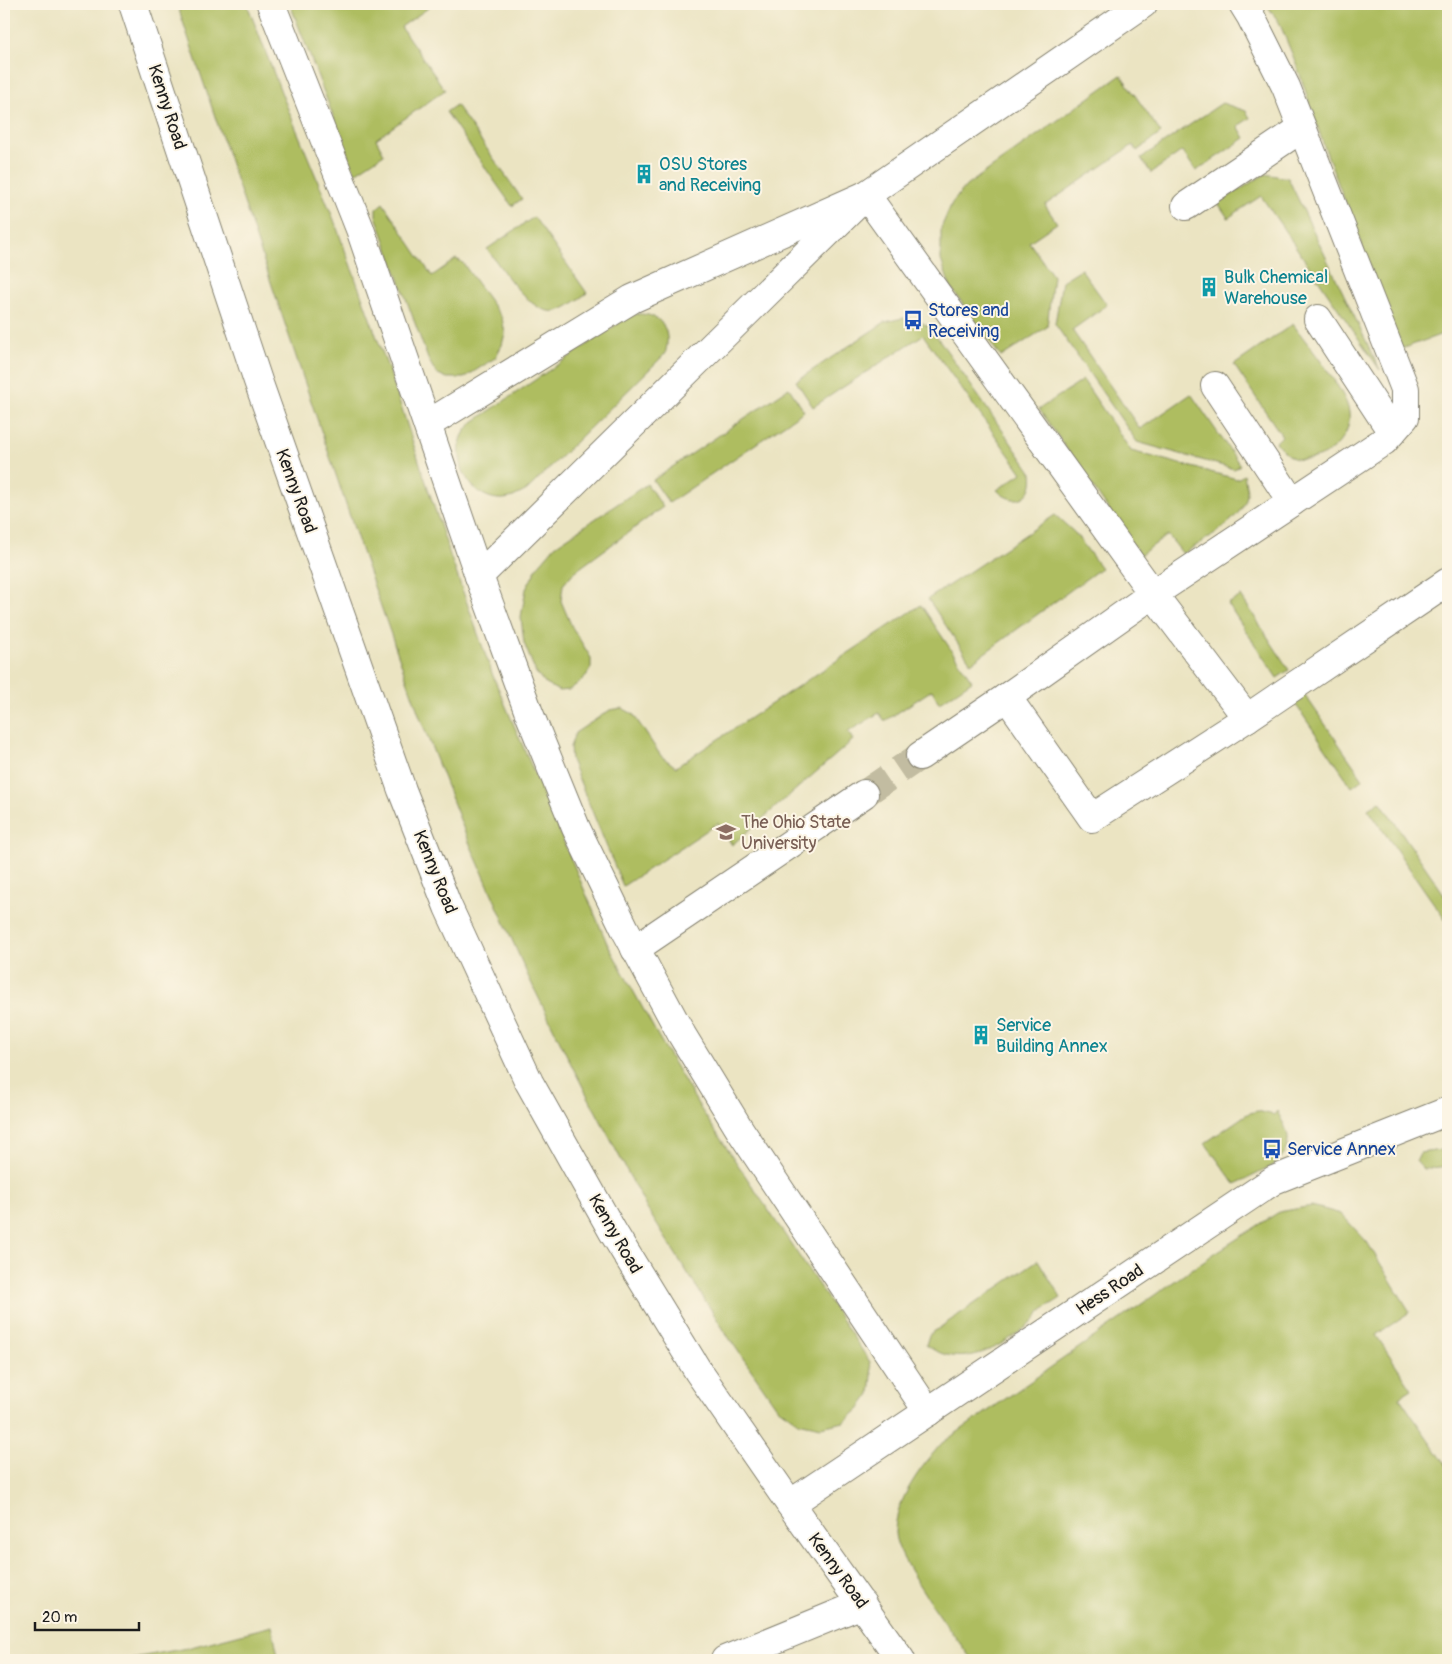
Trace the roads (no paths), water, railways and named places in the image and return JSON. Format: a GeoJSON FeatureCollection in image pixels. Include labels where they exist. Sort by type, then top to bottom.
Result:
{"type":"FeatureCollection","features":[{"type":"Feature","properties":{"kind":"main road","name":"Kenny Road"},"geometry":{"type":"LineString","coordinates":[[133,4],[258,382],[399,780],[448,907],[529,1082],[613,1232],[698,1371],[901,1660]]}},
{"type":"Feature","properties":{"kind":"main road"},"geometry":{"type":"LineString","coordinates":[[271,4],[360,229],[528,713],[576,828],[636,949],[682,1035],[740,1130],[928,1412]]}},
{"type":"Feature","properties":{"kind":"main road"},"geometry":{"type":"LineString","coordinates":[[428,424],[632,300],[866,194],[1144,4]]}},
{"type":"Feature","properties":{"kind":"main road"},"geometry":{"type":"LineString","coordinates":[[920,756],[1154,594],[1384,441],[1406,417],[1405,389],[1286,87],[1252,17],[1243,4]]}},
{"type":"Feature","properties":{"kind":"main road"},"geometry":{"type":"LineString","coordinates":[[1186,206],[1302,128]]}},
{"type":"Feature","properties":{"kind":"main road"},"geometry":{"type":"LineString","coordinates":[[479,576],[866,194]]}},
{"type":"Feature","properties":{"kind":"main road"},"geometry":{"type":"LineString","coordinates":[[866,194],[1154,594],[1247,718]]}},
{"type":"Feature","properties":{"kind":"main road"},"geometry":{"type":"LineString","coordinates":[[1318,319],[1392,432]]}},
{"type":"Feature","properties":{"kind":"main road"},"geometry":{"type":"LineString","coordinates":[[1215,386],[1292,502]]}},
{"type":"Feature","properties":{"kind":"main road"},"geometry":{"type":"LineString","coordinates":[[1007,697],[1092,818],[1247,718],[1448,582]]}},
{"type":"Feature","properties":{"kind":"main road"},"geometry":{"type":"LineString","coordinates":[[636,949],[864,794]]}},
{"type":"Feature","properties":{"kind":"main road","name":"Hess Road"},"geometry":{"type":"LineString","coordinates":[[790,1504],[1274,1180],[1448,1111]]}},
{"type":"Feature","properties":{"kind":"main road"},"geometry":{"type":"LineString","coordinates":[[725,1660],[862,1604]]}},
{"type":"Feature","properties":{"kind":"tunnel"},"geometry":{"type":"LineString","coordinates":[[864,794],[920,756]]}},
{"type":"Feature","properties":{"kind":"place","name":"OSU Stores and Receiving"},"geometry":{"type":"Point","coordinates":[644,174]}},
{"type":"Feature","properties":{"kind":"place","name":"Bulk Chemical Warehouse"},"geometry":{"type":"Point","coordinates":[1209,287]}},
{"type":"Feature","properties":{"kind":"place","name":"Stores and Receiving"},"geometry":{"type":"Point","coordinates":[913,320]}},
{"type":"Feature","properties":{"kind":"place","name":"The Ohio State University"},"geometry":{"type":"Point","coordinates":[726,832]}},
{"type":"Feature","properties":{"kind":"place","name":"Service Building Annex"},"geometry":{"type":"Point","coordinates":[981,1035]}},
{"type":"Feature","properties":{"kind":"place","name":"Service Annex"},"geometry":{"type":"Point","coordinates":[1272,1149]}}]}
